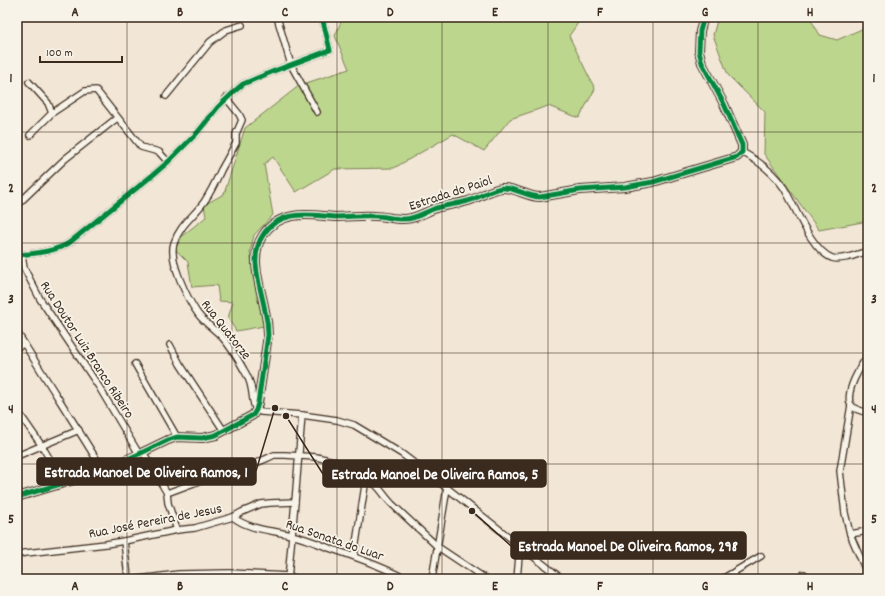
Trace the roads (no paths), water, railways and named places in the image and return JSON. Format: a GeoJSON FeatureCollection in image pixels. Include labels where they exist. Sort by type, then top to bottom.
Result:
{"type":"FeatureCollection","features":[{"type":"Feature","properties":{"kind":"street"},"geometry":{"type":"LineString","coordinates":[[277,17],[291,64],[317,112]]}},
{"type":"Feature","properties":{"kind":"street"},"geometry":{"type":"LineString","coordinates":[[19,255],[56,250],[69,243],[168,162],[198,133],[226,98],[243,84],[330,50],[322,17]]}},
{"type":"Feature","properties":{"kind":"street"},"geometry":{"type":"LineString","coordinates":[[704,17],[700,31],[699,44],[699,52],[702,63],[724,104],[742,149],[762,165],[778,181],[787,194],[801,222],[825,253],[832,258],[839,259],[868,251]]}},
{"type":"Feature","properties":{"kind":"street"},"geometry":{"type":"LineString","coordinates":[[166,96],[210,42],[226,30],[242,25]]}},
{"type":"Feature","properties":{"kind":"street"},"geometry":{"type":"LineString","coordinates":[[29,82],[48,104],[52,114]]}},
{"type":"Feature","properties":{"kind":"street"},"geometry":{"type":"LineString","coordinates":[[30,135],[52,114],[85,91],[96,90],[141,147],[159,152],[168,162]]}},
{"type":"Feature","properties":{"kind":"street","name":"Rua Quatorze"},"geometry":{"type":"LineString","coordinates":[[226,98],[242,120],[236,134],[236,143],[215,184],[202,204],[184,224],[174,241],[172,251],[183,286],[193,306],[199,315],[222,338],[248,377],[252,387],[254,406],[256,410]]}},
{"type":"Feature","properties":{"kind":"street"},"geometry":{"type":"LineString","coordinates":[[17,205],[65,159],[117,118]]}},
{"type":"Feature","properties":{"kind":"street","name":"Estrada do Paiol"},"geometry":{"type":"LineString","coordinates":[[256,410],[267,346],[268,323],[256,268],[256,256],[258,246],[269,227],[280,220],[301,214],[337,217],[375,216],[403,220],[416,217],[436,208],[469,201],[501,188],[509,188],[528,196],[540,197],[580,190],[625,188],[653,182],[729,160],[737,157],[742,149]]}},
{"type":"Feature","properties":{"kind":"street","name":"Rua Doutor Luiz Branco Ribeiro"},"geometry":{"type":"LineString","coordinates":[[19,255],[40,299],[167,493],[168,503],[178,530]]}},
{"type":"Feature","properties":{"kind":"street"},"geometry":{"type":"LineString","coordinates":[[17,332],[103,470]]}},
{"type":"Feature","properties":{"kind":"street"},"geometry":{"type":"LineString","coordinates":[[17,347],[24,344]]}},
{"type":"Feature","properties":{"kind":"street"},"geometry":{"type":"LineString","coordinates":[[170,345],[180,364],[224,431]]}},
{"type":"Feature","properties":{"kind":"street"},"geometry":{"type":"LineString","coordinates":[[868,355],[860,369],[850,395],[851,405],[840,471],[845,512],[850,534],[868,579]]}},
{"type":"Feature","properties":{"kind":"street"},"geometry":{"type":"LineString","coordinates":[[135,364],[177,437]]}},
{"type":"Feature","properties":{"kind":"street"},"geometry":{"type":"LineString","coordinates":[[851,405],[854,408],[868,413]]}},
{"type":"Feature","properties":{"kind":"street"},"geometry":{"type":"LineString","coordinates":[[17,410],[42,446],[64,484]]}},
{"type":"Feature","properties":{"kind":"street"},"geometry":{"type":"LineString","coordinates":[[17,489],[19,496],[64,484],[103,470],[177,437],[202,438],[216,435],[253,415],[256,410],[261,412],[302,415],[337,420],[354,425],[402,454],[562,579]]}},
{"type":"Feature","properties":{"kind":"street"},"geometry":{"type":"LineString","coordinates":[[288,577],[302,415]]}},
{"type":"Feature","properties":{"kind":"street"},"geometry":{"type":"LineString","coordinates":[[17,456],[79,430]]}},
{"type":"Feature","properties":{"kind":"street"},"geometry":{"type":"LineString","coordinates":[[167,493],[194,483],[237,471],[274,455],[298,456],[334,461],[366,479],[381,490],[392,504],[425,536],[438,547],[486,579]]}},
{"type":"Feature","properties":{"kind":"street"},"geometry":{"type":"LineString","coordinates":[[354,556],[366,479]]}},
{"type":"Feature","properties":{"kind":"street"},"geometry":{"type":"LineString","coordinates":[[432,579],[447,488]]}},
{"type":"Feature","properties":{"kind":"street","name":"Rua José Pereira de Jesus"},"geometry":{"type":"LineString","coordinates":[[17,554],[106,544],[195,528],[233,517],[262,504],[295,502]]}},
{"type":"Feature","properties":{"kind":"street","name":"Rua Sonata do Luar"},"geometry":{"type":"LineString","coordinates":[[233,517],[242,523],[292,535],[354,556],[389,570],[406,579]]}},
{"type":"Feature","properties":{"kind":"street"},"geometry":{"type":"LineString","coordinates":[[850,534],[868,531]]}},
{"type":"Feature","properties":{"kind":"street"},"geometry":{"type":"LineString","coordinates":[[124,541],[128,579]]}},
{"type":"Feature","properties":{"kind":"street"},"geometry":{"type":"LineString","coordinates":[[517,579],[520,545]]}},
{"type":"Feature","properties":{"kind":"street"},"geometry":{"type":"LineString","coordinates":[[722,579],[761,556]]}},
{"type":"Feature","properties":{"kind":"street"},"geometry":{"type":"LineString","coordinates":[[138,579],[179,574],[229,573],[288,577],[297,579]]}},
{"type":"Feature","properties":{"kind":"street"},"geometry":{"type":"LineString","coordinates":[[734,573],[736,579]]}},
{"type":"Feature","properties":{"kind":"place","name":"Estrada Manoel De Oliveira Ramos, 1"},"geometry":{"type":"Point","coordinates":[275,408]}},
{"type":"Feature","properties":{"kind":"place","name":"Estrada Manoel De Oliveira Ramos, 5"},"geometry":{"type":"Point","coordinates":[286,416]}},
{"type":"Feature","properties":{"kind":"place","name":"Estrada Manoel De Oliveira Ramos, 298"},"geometry":{"type":"Point","coordinates":[472,511]}}]}
